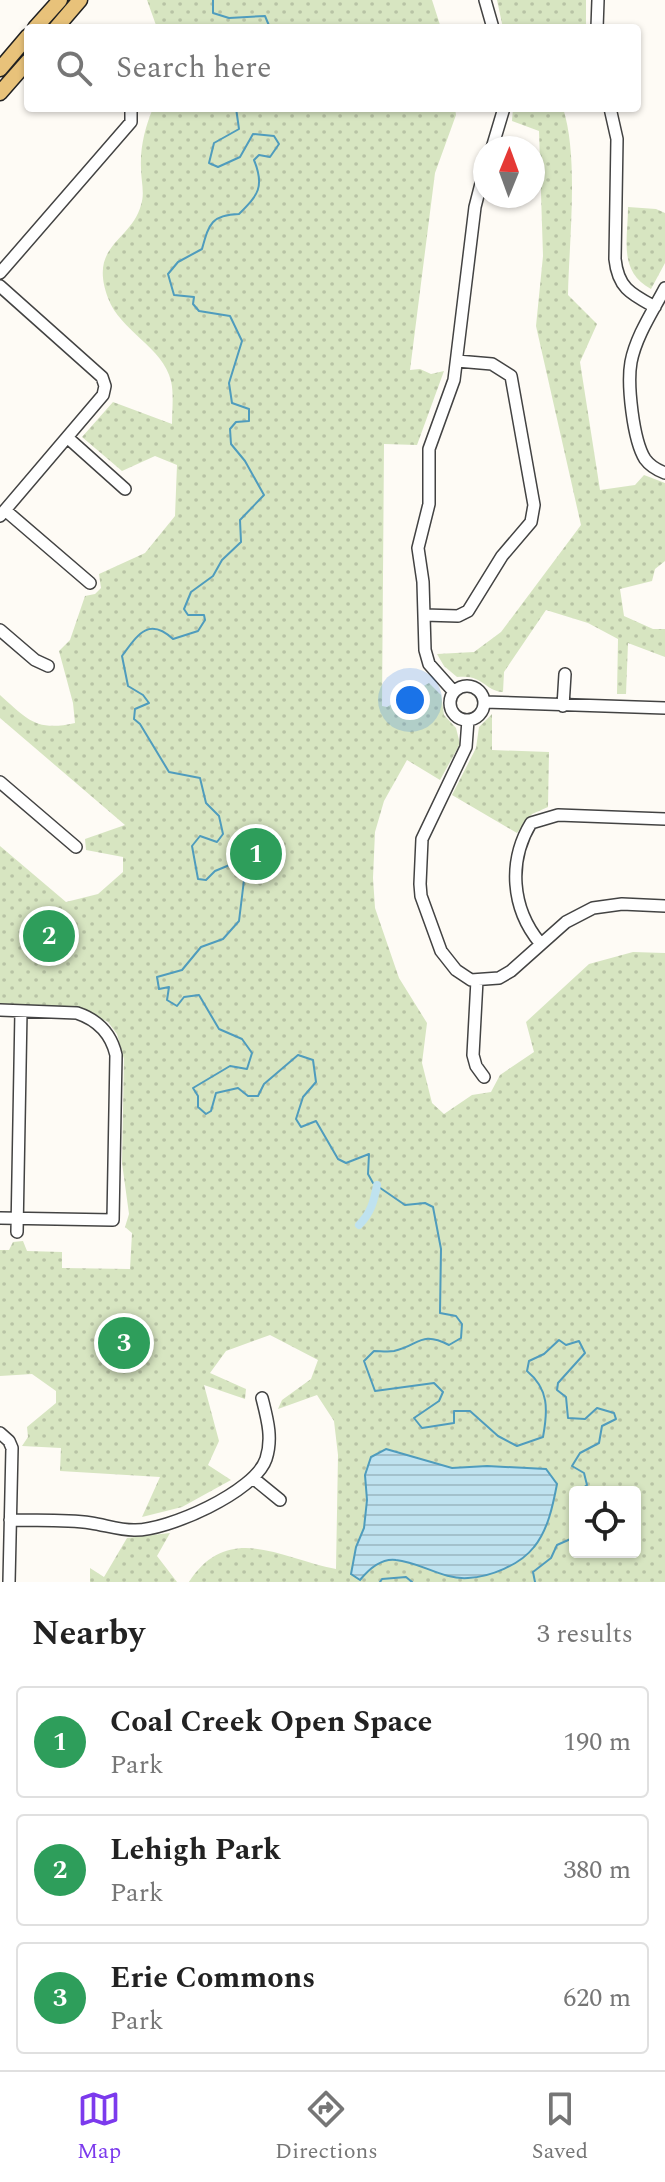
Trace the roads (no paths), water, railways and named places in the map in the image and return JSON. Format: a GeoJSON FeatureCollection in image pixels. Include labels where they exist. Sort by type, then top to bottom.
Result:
{"type":"FeatureCollection","features":[{"type":"Feature","properties":{"kind":"main road"},"geometry":{"type":"LineString","coordinates":[[39,24],[60,0]]}},
{"type":"Feature","properties":{"kind":"main road"},"geometry":{"type":"LineString","coordinates":[[59,24],[80,0]]}},
{"type":"Feature","properties":{"kind":"main road"},"geometry":{"type":"LineString","coordinates":[[0,69],[24,41]]}},
{"type":"Feature","properties":{"kind":"main road"},"geometry":{"type":"LineString","coordinates":[[0,93],[24,66]]}},
{"type":"Feature","properties":{"kind":"street"},"geometry":{"type":"LineString","coordinates":[[485,0],[492,24]]}},
{"type":"Feature","properties":{"kind":"street"},"geometry":{"type":"LineString","coordinates":[[597,24],[598,0]]}},
{"type":"Feature","properties":{"kind":"street"},"geometry":{"type":"LineString","coordinates":[[0,273],[131,122],[131,112]]}},
{"type":"Feature","properties":{"kind":"street"},"geometry":{"type":"LineString","coordinates":[[496,136],[503,112]]}},
{"type":"Feature","properties":{"kind":"street"},"geometry":{"type":"LineString","coordinates":[[611,112],[617,139],[615,259],[618,278],[634,296],[655,307]]}},
{"type":"Feature","properties":{"kind":"street"},"geometry":{"type":"LineString","coordinates":[[454,692],[429,664],[425,650],[423,582],[418,548],[429,504],[429,449],[454,380],[475,208]]}},
{"type":"Feature","properties":{"kind":"street"},"geometry":{"type":"LineString","coordinates":[[0,286],[102,377],[105,386],[103,395],[2,513],[90,583]]}},
{"type":"Feature","properties":{"kind":"street"},"geometry":{"type":"LineString","coordinates":[[665,288],[636,348],[630,378],[638,443],[651,466],[665,473]]}},
{"type":"Feature","properties":{"kind":"street"},"geometry":{"type":"LineString","coordinates":[[424,615],[458,616],[468,611],[502,556],[527,530],[534,514],[511,376],[492,364],[457,361]]}},
{"type":"Feature","properties":{"kind":"street"},"geometry":{"type":"LineString","coordinates":[[68,438],[125,489]]}},
{"type":"Feature","properties":{"kind":"street"},"geometry":{"type":"LineString","coordinates":[[0,630],[35,660],[48,666]]}},
{"type":"Feature","properties":{"kind":"street"},"geometry":{"type":"LineString","coordinates":[[565,674],[566,706]]}},
{"type":"Feature","properties":{"kind":"street"},"geometry":{"type":"LineString","coordinates":[[464,687],[475,688],[484,702],[481,712],[468,720],[458,717],[451,708],[454,692],[464,687]]}},
{"type":"Feature","properties":{"kind":"street"},"geometry":{"type":"LineString","coordinates":[[484,702],[665,708]]}},
{"type":"Feature","properties":{"kind":"street"},"geometry":{"type":"LineString","coordinates":[[468,720],[466,747],[422,839],[421,896],[447,961],[464,976],[477,980],[499,978],[566,922],[593,908],[622,904],[665,906]]}},
{"type":"Feature","properties":{"kind":"street"},"geometry":{"type":"LineString","coordinates":[[0,782],[76,847]]}},
{"type":"Feature","properties":{"kind":"street"},"geometry":{"type":"LineString","coordinates":[[540,943],[528,925],[515,884],[516,859],[531,823],[558,815],[665,819]]}},
{"type":"Feature","properties":{"kind":"street"},"geometry":{"type":"LineString","coordinates":[[477,980],[473,1055],[484,1077]]}},
{"type":"Feature","properties":{"kind":"street"},"geometry":{"type":"LineString","coordinates":[[0,1010],[77,1013],[89,1017],[100,1025],[113,1043],[116,1055],[113,1220],[0,1218]]}},
{"type":"Feature","properties":{"kind":"street"},"geometry":{"type":"LineString","coordinates":[[17,1232],[21,1011]]}},
{"type":"Feature","properties":{"kind":"street"},"geometry":{"type":"LineString","coordinates":[[10,1520],[92,1523],[134,1530],[152,1528],[196,1512],[253,1478],[265,1461],[269,1426],[262,1398]]}},
{"type":"Feature","properties":{"kind":"street"},"geometry":{"type":"LineString","coordinates":[[2,1434],[12,1448],[9,1582]]}},
{"type":"Feature","properties":{"kind":"street"},"geometry":{"type":"LineString","coordinates":[[253,1478],[280,1500]]}},
{"type":"Feature","properties":{"kind":"water"},"geometry":{"type":"Polygon","coordinates":[[[386,1449],[452,1468],[546,1469],[557,1484],[543,1533],[521,1559],[486,1575],[459,1578],[405,1561],[391,1560],[376,1565],[360,1580],[351,1574],[356,1547],[364,1528],[367,1500],[365,1475],[371,1457],[386,1449]]]}},
{"type":"Feature","properties":{"kind":"waterway"},"geometry":{"type":"LineString","coordinates":[[213,0],[213,13],[229,18],[265,16],[268,24]]}},
{"type":"Feature","properties":{"kind":"waterway"},"geometry":{"type":"LineString","coordinates":[[237,112],[239,129],[214,143],[209,163],[218,167],[240,157],[253,134],[274,136],[279,144],[270,157],[259,155],[254,160],[259,184],[251,201],[239,214],[222,216],[213,222],[202,249],[178,262],[168,274],[174,295],[194,297],[193,304],[199,311],[230,316],[242,341],[229,383],[232,403],[249,409],[249,421],[236,422],[230,429],[231,444],[245,461],[264,495],[240,520],[241,542],[222,560],[213,576],[191,592],[184,609],[188,615],[204,615],[205,620],[198,631],[173,639],[164,632],[150,629],[138,636],[122,656],[128,686],[143,695],[149,703],[135,709],[134,719],[169,772],[200,778],[206,803],[219,816],[223,834],[217,842],[200,836],[192,846],[198,879],[206,880],[215,871],[232,864],[244,880],[239,921],[223,939],[201,947],[182,970],[157,977],[159,989],[169,987],[167,1000],[177,1006],[184,997],[199,995],[219,1029],[242,1039],[252,1053],[247,1069],[230,1066],[193,1088],[198,1096],[198,1107],[206,1114],[211,1111],[216,1093],[238,1088],[248,1096],[258,1096],[264,1084],[298,1055],[313,1060],[316,1082],[303,1097],[296,1119],[301,1127],[316,1121],[338,1159],[346,1163],[369,1154],[368,1174],[373,1183],[405,1205],[425,1203],[433,1207],[441,1249],[440,1313],[456,1316],[462,1324],[461,1338],[449,1345],[425,1339],[394,1351],[374,1351],[364,1361],[375,1391],[434,1383],[443,1392],[439,1401],[414,1418],[422,1428],[454,1423],[454,1411],[470,1411],[498,1436],[517,1446],[543,1437],[545,1427],[545,1401],[539,1385],[527,1371],[529,1361],[544,1354],[559,1340],[566,1345],[579,1341],[585,1353],[558,1383],[557,1390],[566,1397],[568,1418],[585,1419],[597,1408],[614,1413],[616,1419],[602,1426],[599,1443],[580,1453],[572,1466],[584,1473],[586,1486]]}},
{"type":"Feature","properties":{"kind":"waterway"},"geometry":{"type":"LineString","coordinates":[[359,1225],[371,1206],[377,1185]]}},
{"type":"Feature","properties":{"kind":"waterway"},"geometry":{"type":"LineString","coordinates":[[535,1582],[533,1572],[551,1558],[557,1545],[569,1540]]}},
{"type":"Feature","properties":{"kind":"waterway"},"geometry":{"type":"LineString","coordinates":[[380,1582],[382,1579],[406,1577],[412,1582]]}},
{"type":"Feature","properties":{"kind":"place","name":"Coal Creek Open Space"},"geometry":{"type":"Point","coordinates":[256,854]}},
{"type":"Feature","properties":{"kind":"place","name":"Lehigh Park"},"geometry":{"type":"Point","coordinates":[49,936]}},
{"type":"Feature","properties":{"kind":"place","name":"Erie Commons"},"geometry":{"type":"Point","coordinates":[124,1343]}}]}
